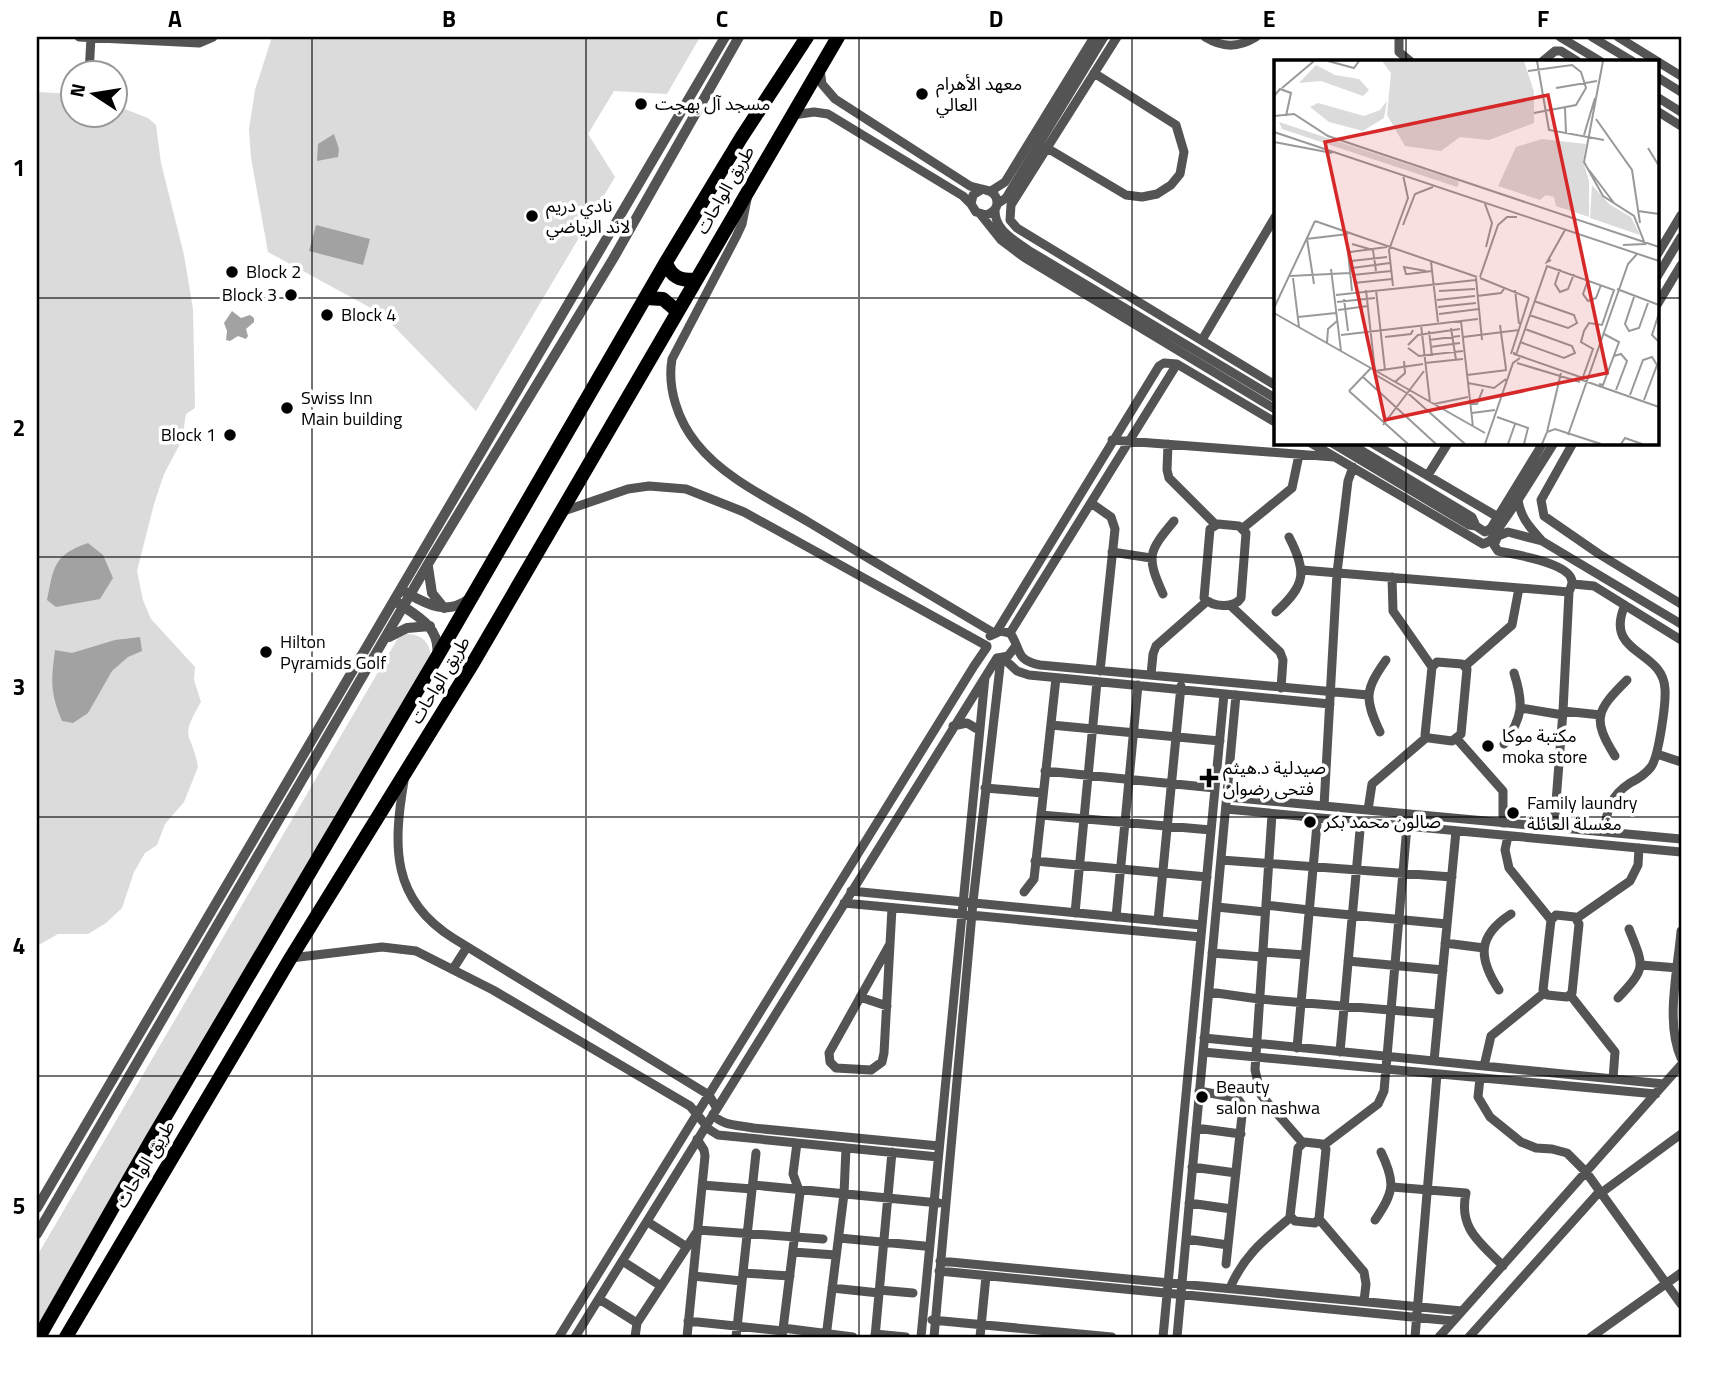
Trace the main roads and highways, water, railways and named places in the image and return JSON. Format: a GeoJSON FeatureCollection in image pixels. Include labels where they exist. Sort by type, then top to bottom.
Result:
{"type":"FeatureCollection","features":[{"type":"Feature","properties":{"kind":"highway","name":"طريق الواحات"},"geometry":{"type":"LineString","coordinates":[[39,1337],[152,1139],[437,657],[666,262],[741,138],[807,37]]}},
{"type":"Feature","properties":{"kind":"highway","name":"طريق الواحات"},"geometry":{"type":"LineString","coordinates":[[65,1337],[74,1330],[291,958],[405,776],[838,37]]}},
{"type":"Feature","properties":{"kind":"highway"},"geometry":{"type":"LineString","coordinates":[[666,262],[671,273],[677,278],[696,279]]}},
{"type":"Feature","properties":{"kind":"highway"},"geometry":{"type":"LineString","coordinates":[[645,298],[663,299],[677,311]]}},
{"type":"Feature","properties":{"kind":"place","name":"معهد الأهرام العالي"},"geometry":{"type":"Point","coordinates":[922,94]}},
{"type":"Feature","properties":{"kind":"place","name":"مسجد آل بهجت"},"geometry":{"type":"Point","coordinates":[641,104]}},
{"type":"Feature","properties":{"kind":"place","name":"نادي دريم لاند الرياضي"},"geometry":{"type":"Point","coordinates":[532,216]}},
{"type":"Feature","properties":{"kind":"place","name":"Block 2"},"geometry":{"type":"Point","coordinates":[232,272]}},
{"type":"Feature","properties":{"kind":"place","name":"Block 3"},"geometry":{"type":"Point","coordinates":[291,295]}},
{"type":"Feature","properties":{"kind":"place","name":"Block 4"},"geometry":{"type":"Point","coordinates":[327,315]}},
{"type":"Feature","properties":{"kind":"place","name":"Swiss Inn Main building"},"geometry":{"type":"Point","coordinates":[287,408]}},
{"type":"Feature","properties":{"kind":"place","name":"Block 1"},"geometry":{"type":"Point","coordinates":[230,435]}},
{"type":"Feature","properties":{"kind":"place","name":"Hilton Pyramids Golf"},"geometry":{"type":"Point","coordinates":[266,652]}},
{"type":"Feature","properties":{"kind":"place","name":"مكتبة موكا moka store"},"geometry":{"type":"Point","coordinates":[1488,746]}},
{"type":"Feature","properties":{"kind":"place","name":"صيدلية د.هيثم فتحى رضوان"},"geometry":{"type":"Point","coordinates":[1209,778]}},
{"type":"Feature","properties":{"kind":"place","name":"Family laundry مغسلة العائلة"},"geometry":{"type":"Point","coordinates":[1513,813]}},
{"type":"Feature","properties":{"kind":"place","name":"صالون محمد بكر"},"geometry":{"type":"Point","coordinates":[1310,822]}},
{"type":"Feature","properties":{"kind":"place","name":"Beauty salon nashwa"},"geometry":{"type":"Point","coordinates":[1202,1097]}}]}
